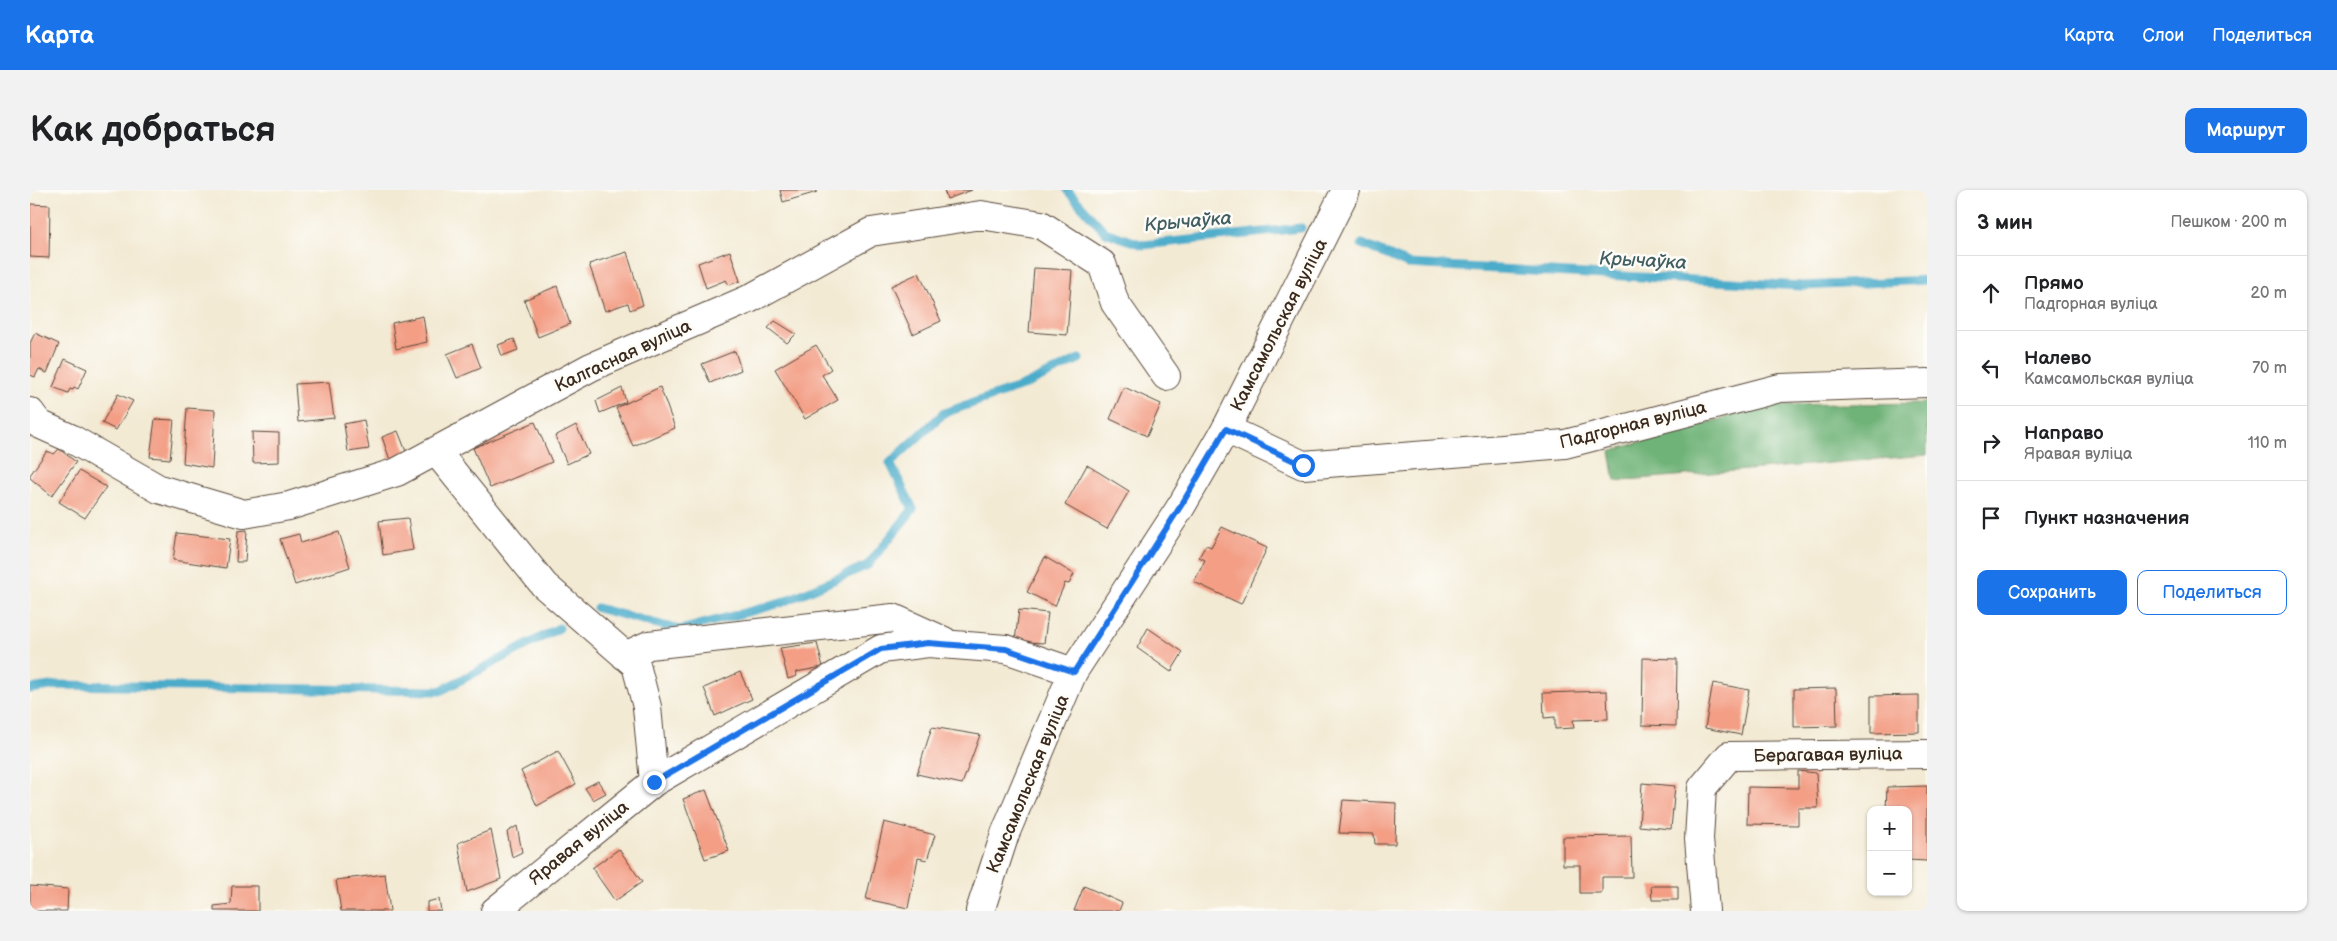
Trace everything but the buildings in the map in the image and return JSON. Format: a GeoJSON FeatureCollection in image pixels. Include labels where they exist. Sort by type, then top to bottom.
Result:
{"type":"FeatureCollection","features":[{"type":"Feature","properties":{"kind":"street","name":"Камсамольская вуліца"},"geometry":{"type":"LineString","coordinates":[[980,911],[1004,834],[1074,672],[1182,504],[1226,429],[1346,190]]}},
{"type":"Feature","properties":{"kind":"street","name":"Калгасная вуліца"},"geometry":{"type":"LineString","coordinates":[[30,412],[39,424],[70,438],[159,489],[244,514],[289,506],[397,472],[591,367],[749,299],[870,232],[981,215],[1042,225],[1102,264],[1115,303],[1166,376]]}},
{"type":"Feature","properties":{"kind":"street","name":"Падгорная вуліца"},"geometry":{"type":"LineString","coordinates":[[1226,429],[1303,465],[1565,444],[1780,388],[1927,383]]}},
{"type":"Feature","properties":{"kind":"street"},"geometry":{"type":"LineString","coordinates":[[436,451],[544,585],[636,665],[647,707],[654,782]]}},
{"type":"Feature","properties":{"kind":"street"},"geometry":{"type":"LineString","coordinates":[[625,656],[649,645],[893,618],[954,645]]}},
{"type":"Feature","properties":{"kind":"street","name":"Яравая вуліца"},"geometry":{"type":"LineString","coordinates":[[495,911],[654,782],[881,649],[928,643],[1006,649],[1074,672]]}},
{"type":"Feature","properties":{"kind":"street","name":"Берагавая вуліца"},"geometry":{"type":"LineString","coordinates":[[1705,911],[1699,839],[1702,788],[1730,756],[1927,754]]}},
{"type":"Feature","properties":{"kind":"green space"},"geometry":{"type":"Polygon","coordinates":[[[1927,403],[1927,455],[1615,481],[1610,451],[1769,405],[1927,403]]]}},
{"type":"Feature","properties":{"kind":"waterway","name":"Крычаўка"},"geometry":{"type":"LineString","coordinates":[[1067,190],[1105,232],[1143,245],[1301,228]]}},
{"type":"Feature","properties":{"kind":"waterway","name":"Крычаўка"},"geometry":{"type":"LineString","coordinates":[[1362,244],[1408,264],[1802,286],[1927,280]]}},
{"type":"Feature","properties":{"kind":"waterway"},"geometry":{"type":"LineString","coordinates":[[597,608],[680,630],[781,603],[868,565],[913,509],[890,463],[944,413],[1025,385],[1079,359]]}},
{"type":"Feature","properties":{"kind":"waterway"},"geometry":{"type":"LineString","coordinates":[[30,689],[58,685],[440,691],[559,628]]}},
{"type":"Feature","properties":{"kind":"route"},"geometry":{"type":"LineString","coordinates":[[654,782],[881,649],[928,643],[1006,649],[1074,672],[1182,504],[1226,429],[1303,465]]}}]}
